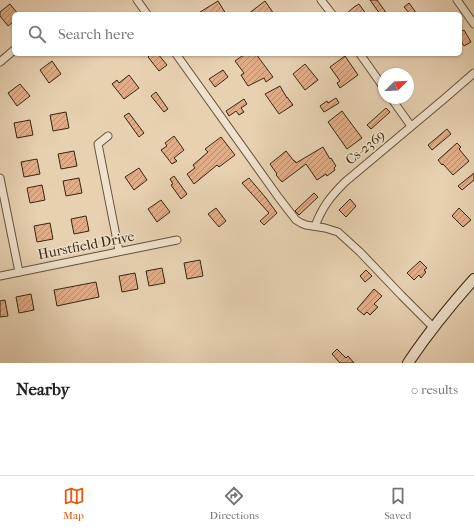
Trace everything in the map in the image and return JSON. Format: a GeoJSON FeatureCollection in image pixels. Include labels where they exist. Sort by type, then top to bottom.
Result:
{"type":"FeatureCollection","features":[{"type":"Feature","properties":{"kind":"main road"},"geometry":{"type":"LineString","coordinates":[[408,363],[433,327],[474,280]]}},
{"type":"Feature","properties":{"kind":"street"},"geometry":{"type":"LineString","coordinates":[[137,0],[146,12]]}},
{"type":"Feature","properties":{"kind":"street"},"geometry":{"type":"LineString","coordinates":[[321,0],[330,12]]}},
{"type":"Feature","properties":{"kind":"street"},"geometry":{"type":"LineString","coordinates":[[456,0],[474,24]]}},
{"type":"Feature","properties":{"kind":"street"},"geometry":{"type":"LineString","coordinates":[[0,62],[12,52]]}},
{"type":"Feature","properties":{"kind":"street"},"geometry":{"type":"LineString","coordinates":[[177,56],[296,220],[306,225],[338,232],[360,252],[433,327]]}},
{"type":"Feature","properties":{"kind":"street"},"geometry":{"type":"LineString","coordinates":[[361,56],[378,79]]}},
{"type":"Feature","properties":{"kind":"street","name":"Cs-2369"},"geometry":{"type":"LineString","coordinates":[[316,226],[322,208],[335,191],[352,174],[474,73]]}},
{"type":"Feature","properties":{"kind":"street"},"geometry":{"type":"LineString","coordinates":[[396,104],[411,126]]}},
{"type":"Feature","properties":{"kind":"street"},"geometry":{"type":"LineString","coordinates":[[108,136],[98,144],[119,251]]}},
{"type":"Feature","properties":{"kind":"street"},"geometry":{"type":"LineString","coordinates":[[0,178],[19,272]]}},
{"type":"Feature","properties":{"kind":"street","name":"Hurstfield Drive"},"geometry":{"type":"LineString","coordinates":[[0,276],[177,240]]}},
{"type":"Feature","properties":{"kind":"building"},"geometry":{"type":"Polygon","coordinates":[[[370,0],[377,0],[386,12],[379,12],[370,0]]]}},
{"type":"Feature","properties":{"kind":"building"},"geometry":{"type":"Polygon","coordinates":[[[218,1],[225,12],[200,12],[218,1]]]}},
{"type":"Feature","properties":{"kind":"building"},"geometry":{"type":"Polygon","coordinates":[[[265,1],[273,12],[251,12],[265,1]]]}},
{"type":"Feature","properties":{"kind":"building"},"geometry":{"type":"Polygon","coordinates":[[[409,3],[416,12],[408,12],[404,7],[409,3]]]}},
{"type":"Feature","properties":{"kind":"building"},"geometry":{"type":"Polygon","coordinates":[[[10,4],[16,12],[12,12],[12,23],[8,26],[0,16],[0,12],[10,4]]]}},
{"type":"Feature","properties":{"kind":"building"},"geometry":{"type":"Polygon","coordinates":[[[359,4],[365,12],[348,12],[359,4]]]}},
{"type":"Feature","properties":{"kind":"building"},"geometry":{"type":"Polygon","coordinates":[[[464,30],[471,42],[464,46],[462,43],[462,31],[464,30]]]}},
{"type":"Feature","properties":{"kind":"building"},"geometry":{"type":"Polygon","coordinates":[[[160,56],[167,65],[159,71],[148,57],[160,56]]]}},
{"type":"Feature","properties":{"kind":"building"},"geometry":{"type":"Polygon","coordinates":[[[242,56],[257,56],[273,77],[266,82],[264,78],[248,86],[241,75],[244,73],[235,61],[242,56]]]}},
{"type":"Feature","properties":{"kind":"building"},"geometry":{"type":"Polygon","coordinates":[[[345,56],[358,75],[340,88],[337,83],[340,81],[330,67],[345,56]]]}},
{"type":"Feature","properties":{"kind":"building"},"geometry":{"type":"Polygon","coordinates":[[[52,61],[61,74],[49,83],[40,70],[52,61]]]}},
{"type":"Feature","properties":{"kind":"building"},"geometry":{"type":"Polygon","coordinates":[[[305,64],[318,80],[305,90],[293,74],[305,64]]]}},
{"type":"Feature","properties":{"kind":"building"},"geometry":{"type":"Polygon","coordinates":[[[223,70],[228,77],[215,87],[209,79],[223,70]]]}},
{"type":"Feature","properties":{"kind":"building"},"geometry":{"type":"Polygon","coordinates":[[[129,75],[139,88],[124,99],[112,84],[117,80],[119,83],[129,75]]]}},
{"type":"Feature","properties":{"kind":"building"},"geometry":{"type":"Polygon","coordinates":[[[20,84],[30,96],[17,106],[8,93],[20,84]]]}},
{"type":"Feature","properties":{"kind":"building"},"geometry":{"type":"Polygon","coordinates":[[[280,86],[293,105],[279,114],[265,94],[280,86]]]}},
{"type":"Feature","properties":{"kind":"building"},"geometry":{"type":"Polygon","coordinates":[[[156,92],[168,109],[164,112],[151,96],[156,92]]]}},
{"type":"Feature","properties":{"kind":"building"},"geometry":{"type":"Polygon","coordinates":[[[336,98],[339,103],[324,112],[320,106],[327,101],[328,103],[336,98]]]}},
{"type":"Feature","properties":{"kind":"building"},"geometry":{"type":"Polygon","coordinates":[[[244,99],[247,104],[241,108],[244,112],[239,115],[236,111],[229,116],[226,111],[244,99]]]}},
{"type":"Feature","properties":{"kind":"building"},"geometry":{"type":"Polygon","coordinates":[[[386,108],[390,112],[371,129],[367,125],[386,108]]]}},
{"type":"Feature","properties":{"kind":"building"},"geometry":{"type":"Polygon","coordinates":[[[342,111],[362,138],[347,149],[328,122],[342,111]]]}},
{"type":"Feature","properties":{"kind":"building"},"geometry":{"type":"Polygon","coordinates":[[[66,112],[69,128],[53,131],[50,115],[66,112]]]}},
{"type":"Feature","properties":{"kind":"building"},"geometry":{"type":"Polygon","coordinates":[[[129,113],[144,133],[139,137],[124,116],[129,113]]]}},
{"type":"Feature","properties":{"kind":"building"},"geometry":{"type":"Polygon","coordinates":[[[30,120],[33,135],[17,138],[14,123],[30,120]]]}},
{"type":"Feature","properties":{"kind":"building"},"geometry":{"type":"Polygon","coordinates":[[[447,129],[451,134],[432,150],[428,145],[447,129]]]}},
{"type":"Feature","properties":{"kind":"building"},"geometry":{"type":"Polygon","coordinates":[[[174,136],[184,150],[174,158],[177,161],[172,164],[161,150],[167,146],[165,143],[174,136]]]}},
{"type":"Feature","properties":{"kind":"building"},"geometry":{"type":"Polygon","coordinates":[[[221,137],[235,155],[219,167],[217,165],[194,184],[187,174],[195,168],[193,165],[208,152],[205,149],[221,137]]]}},
{"type":"Feature","properties":{"kind":"building"},"geometry":{"type":"Polygon","coordinates":[[[457,143],[461,147],[459,149],[469,161],[453,175],[438,160],[457,143]]]}},
{"type":"Feature","properties":{"kind":"building"},"geometry":{"type":"Polygon","coordinates":[[[323,147],[336,166],[334,168],[335,170],[327,176],[326,174],[317,180],[306,164],[282,182],[270,164],[286,151],[296,163],[323,147]]]}},
{"type":"Feature","properties":{"kind":"building"},"geometry":{"type":"Polygon","coordinates":[[[74,151],[77,166],[61,169],[58,154],[74,151]]]}},
{"type":"Feature","properties":{"kind":"building"},"geometry":{"type":"Polygon","coordinates":[[[37,159],[40,174],[24,177],[21,162],[37,159]]]}},
{"type":"Feature","properties":{"kind":"building"},"geometry":{"type":"Polygon","coordinates":[[[139,168],[147,180],[134,190],[125,177],[139,168]]]}},
{"type":"Feature","properties":{"kind":"building"},"geometry":{"type":"Polygon","coordinates":[[[474,173],[474,180],[462,190],[458,186],[474,173]]]}},
{"type":"Feature","properties":{"kind":"building"},"geometry":{"type":"Polygon","coordinates":[[[174,176],[187,194],[181,199],[171,185],[173,184],[170,179],[174,176]]]}},
{"type":"Feature","properties":{"kind":"building"},"geometry":{"type":"Polygon","coordinates":[[[79,178],[82,193],[66,196],[63,181],[79,178]]]}},
{"type":"Feature","properties":{"kind":"building"},"geometry":{"type":"Polygon","coordinates":[[[249,178],[277,213],[264,225],[260,221],[269,213],[242,183],[249,178]]]}},
{"type":"Feature","properties":{"kind":"building"},"geometry":{"type":"Polygon","coordinates":[[[42,185],[45,200],[30,203],[27,188],[42,185]]]}},
{"type":"Feature","properties":{"kind":"building"},"geometry":{"type":"Polygon","coordinates":[[[314,193],[318,197],[299,215],[295,211],[314,193]]]}},
{"type":"Feature","properties":{"kind":"building"},"geometry":{"type":"Polygon","coordinates":[[[350,199],[356,206],[346,217],[339,210],[350,199]]]}},
{"type":"Feature","properties":{"kind":"building"},"geometry":{"type":"Polygon","coordinates":[[[161,200],[170,212],[157,222],[148,209],[161,200]]]}},
{"type":"Feature","properties":{"kind":"building"},"geometry":{"type":"Polygon","coordinates":[[[216,208],[226,221],[219,227],[208,214],[216,208]]]}},
{"type":"Feature","properties":{"kind":"building"},"geometry":{"type":"Polygon","coordinates":[[[459,208],[471,220],[463,227],[452,216],[459,208]]]}},
{"type":"Feature","properties":{"kind":"building"},"geometry":{"type":"Polygon","coordinates":[[[86,216],[89,231],[74,234],[71,219],[86,216]]]}},
{"type":"Feature","properties":{"kind":"building"},"geometry":{"type":"Polygon","coordinates":[[[50,223],[53,239],[37,242],[34,226],[50,223]]]}},
{"type":"Feature","properties":{"kind":"building"},"geometry":{"type":"Polygon","coordinates":[[[200,260],[203,276],[187,279],[184,263],[200,260]]]}},
{"type":"Feature","properties":{"kind":"building"},"geometry":{"type":"Polygon","coordinates":[[[420,261],[427,268],[424,270],[426,272],[421,278],[419,275],[414,280],[407,273],[420,261]]]}},
{"type":"Feature","properties":{"kind":"building"},"geometry":{"type":"Polygon","coordinates":[[[162,268],[165,283],[149,286],[146,271],[162,268]]]}},
{"type":"Feature","properties":{"kind":"building"},"geometry":{"type":"Polygon","coordinates":[[[366,270],[372,276],[365,282],[360,276],[366,270]]]}},
{"type":"Feature","properties":{"kind":"building"},"geometry":{"type":"Polygon","coordinates":[[[135,273],[138,289],[122,292],[119,276],[135,273]]]}},
{"type":"Feature","properties":{"kind":"building"},"geometry":{"type":"Polygon","coordinates":[[[96,282],[99,297],[57,306],[54,290],[96,282]]]}},
{"type":"Feature","properties":{"kind":"building"},"geometry":{"type":"Polygon","coordinates":[[[374,289],[382,296],[374,304],[378,307],[370,315],[367,312],[364,315],[357,309],[374,289]]]}},
{"type":"Feature","properties":{"kind":"building"},"geometry":{"type":"Polygon","coordinates":[[[31,294],[34,310],[19,313],[16,297],[31,294]]]}},
{"type":"Feature","properties":{"kind":"building"},"geometry":{"type":"Polygon","coordinates":[[[5,300],[8,316],[0,317],[0,301],[5,300]]]}},
{"type":"Feature","properties":{"kind":"building"},"geometry":{"type":"Polygon","coordinates":[[[337,349],[346,358],[348,356],[354,363],[340,363],[332,354],[337,349]]]}}]}
